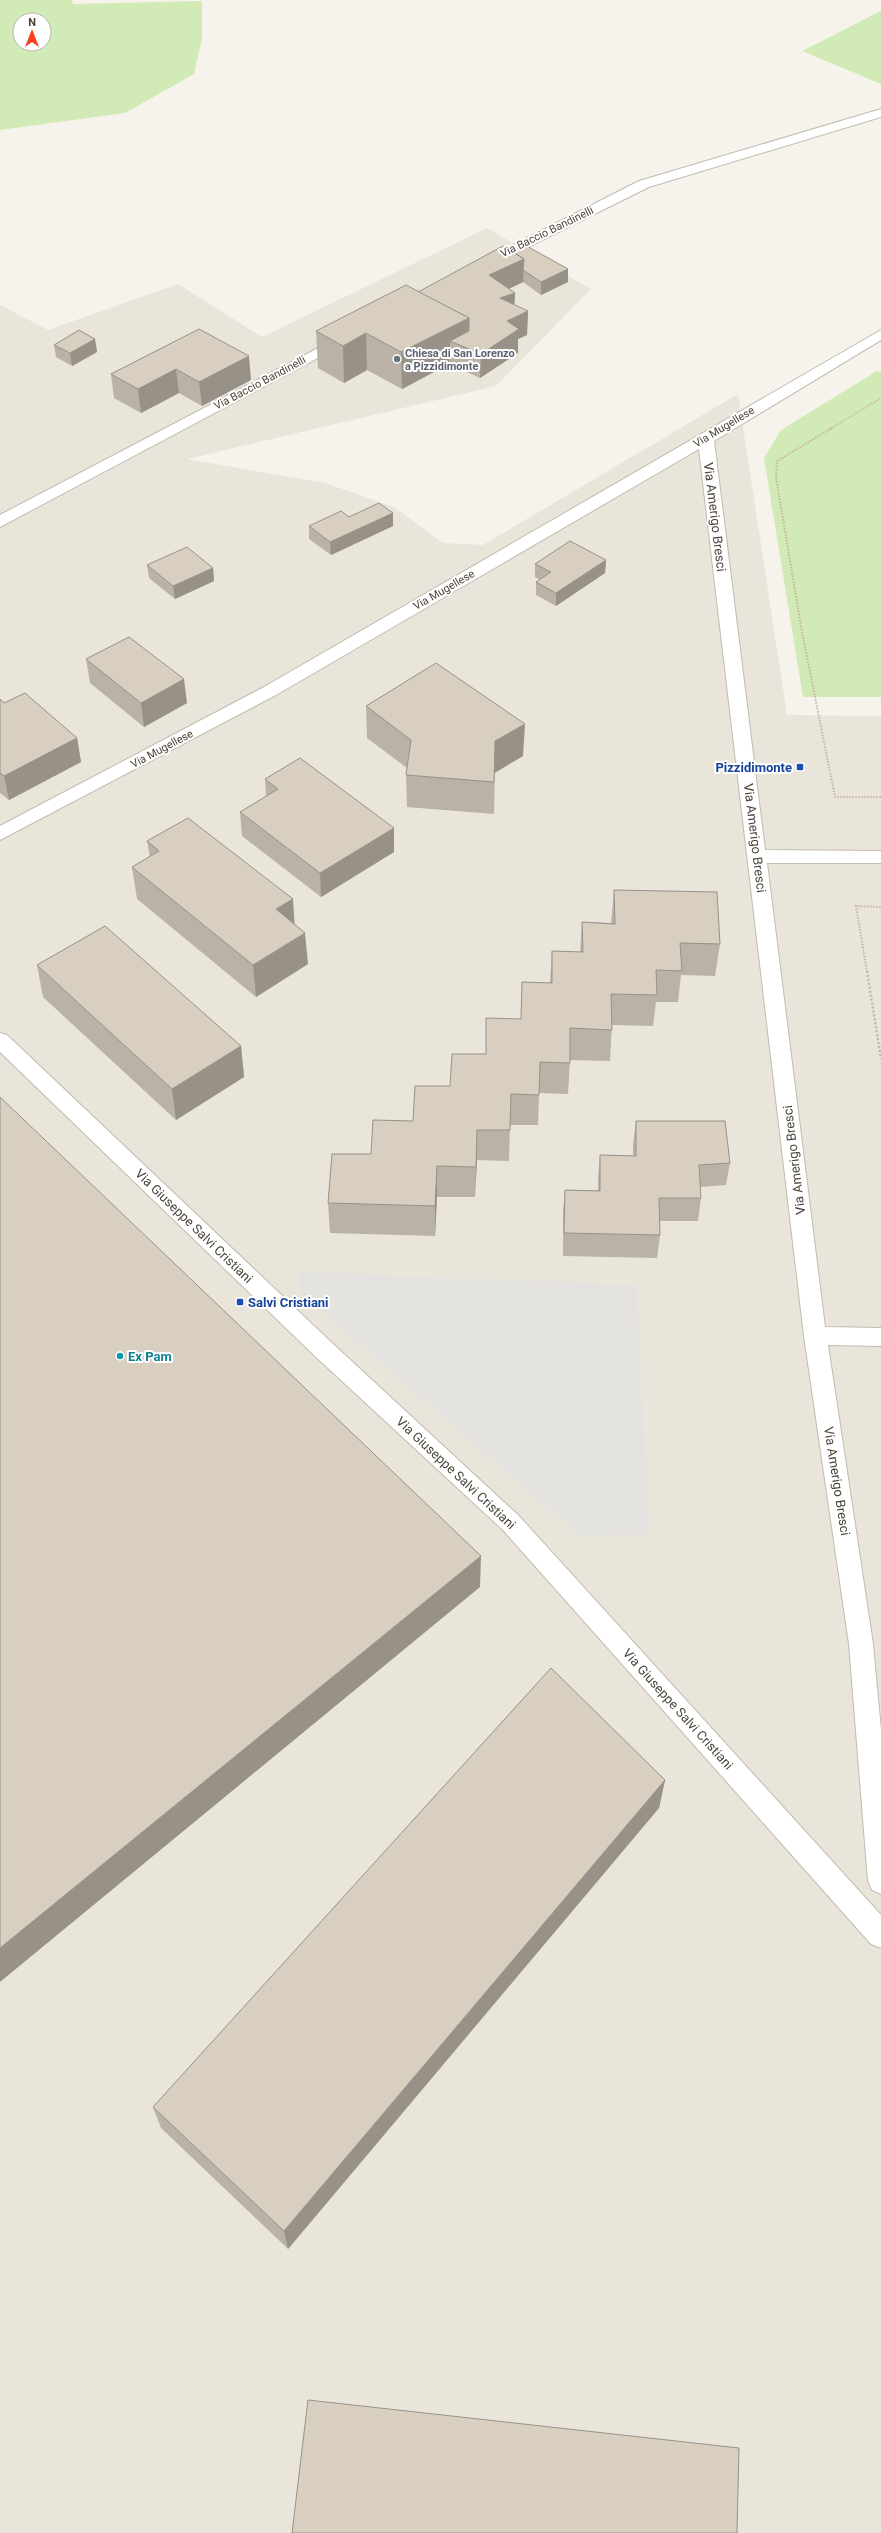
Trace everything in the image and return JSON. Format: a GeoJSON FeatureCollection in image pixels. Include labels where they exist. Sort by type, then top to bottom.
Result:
{"type":"FeatureCollection","features":[{"type":"Feature","properties":{"kind":"street","name":"Via Baccio Bandinelli"},"geometry":{"type":"LineString","coordinates":[[468,272],[644,184],[881,113]]}},
{"type":"Feature","properties":{"kind":"street","name":"Via Baccio Bandinelli"},"geometry":{"type":"LineString","coordinates":[[0,522],[352,334]]}},
{"type":"Feature","properties":{"kind":"street","name":"Via Mugellese"},"geometry":{"type":"LineString","coordinates":[[0,834],[270,692],[706,439],[881,334]]}},
{"type":"Feature","properties":{"kind":"street","name":"Via Amerigo Bresci"},"geometry":{"type":"LineString","coordinates":[[706,439],[758,856],[815,1336],[861,1644],[881,1881]]}},
{"type":"Feature","properties":{"kind":"street"},"geometry":{"type":"LineString","coordinates":[[758,856],[881,857]]}},
{"type":"Feature","properties":{"kind":"street","name":"Via Giuseppe Salvi Cristiani"},"geometry":{"type":"LineString","coordinates":[[0,1040],[324,1350],[511,1523],[881,1935]]}},
{"type":"Feature","properties":{"kind":"street"},"geometry":{"type":"LineString","coordinates":[[815,1336],[881,1337]]}},
{"type":"Feature","properties":{"kind":"path"},"geometry":{"type":"LineString","coordinates":[[881,398],[777,461],[776,477],[802,632],[835,797],[881,797]]}},
{"type":"Feature","properties":{"kind":"path"},"geometry":{"type":"LineString","coordinates":[[881,907],[856,906],[881,1059]]}},
{"type":"Feature","properties":{"kind":"shaded area"},"geometry":{"type":"Polygon","coordinates":[[[487,228],[591,289],[496,386],[187,459],[325,483],[394,507],[443,543],[483,545],[738,394],[787,715],[881,716],[881,2533],[0,2533],[0,305],[48,330],[178,284],[262,337],[487,228]]]}},
{"type":"Feature","properties":{"kind":"shaded area"},"geometry":{"type":"Polygon","coordinates":[[[300,1272],[636,1285],[650,1535],[580,1536],[298,1291],[300,1272]]]}},
{"type":"Feature","properties":{"kind":"green space"},"geometry":{"type":"Polygon","coordinates":[[[0,0],[72,0],[73,4],[202,1],[202,38],[194,74],[125,113],[0,130],[0,0]]]}},
{"type":"Feature","properties":{"kind":"green space"},"geometry":{"type":"Polygon","coordinates":[[[881,11],[881,84],[802,51],[881,11]]]}},
{"type":"Feature","properties":{"kind":"green space"},"geometry":{"type":"Polygon","coordinates":[[[877,371],[881,372],[881,697],[803,697],[764,458],[781,430],[877,371]]]}},
{"type":"Feature","properties":{"kind":"building"},"geometry":{"type":"Polygon","coordinates":[[[523,244],[568,269],[541,282],[523,270],[524,259],[512,251],[523,244]]]}},
{"type":"Feature","properties":{"kind":"building"},"geometry":{"type":"Polygon","coordinates":[[[503,246],[524,259],[489,275],[515,293],[500,298],[528,311],[507,321],[519,329],[481,354],[450,341],[469,331],[469,318],[418,292],[503,246]]]}},
{"type":"Feature","properties":{"kind":"building"},"geometry":{"type":"Polygon","coordinates":[[[406,285],[469,318],[401,352],[366,333],[343,346],[316,331],[406,285]]]}},
{"type":"Feature","properties":{"kind":"building"},"geometry":{"type":"Polygon","coordinates":[[[199,329],[249,356],[199,382],[176,369],[138,389],[111,374],[199,329]]]}},
{"type":"Feature","properties":{"kind":"building"},"geometry":{"type":"Polygon","coordinates":[[[79,330],[95,339],[70,353],[54,345],[79,330]]]}},
{"type":"Feature","properties":{"kind":"building"},"geometry":{"type":"Polygon","coordinates":[[[379,503],[393,513],[330,542],[309,526],[341,511],[349,517],[379,503]]]}},
{"type":"Feature","properties":{"kind":"building"},"geometry":{"type":"Polygon","coordinates":[[[570,541],[606,560],[556,593],[536,582],[551,572],[535,564],[570,541]]]}},
{"type":"Feature","properties":{"kind":"building"},"geometry":{"type":"Polygon","coordinates":[[[187,547],[213,568],[173,586],[147,565],[187,547]]]}},
{"type":"Feature","properties":{"kind":"building"},"geometry":{"type":"Polygon","coordinates":[[[129,637],[184,679],[141,703],[86,659],[129,637]]]}},
{"type":"Feature","properties":{"kind":"building"},"geometry":{"type":"Polygon","coordinates":[[[436,663],[525,724],[495,741],[494,782],[406,775],[411,740],[366,706],[436,663]]]}},
{"type":"Feature","properties":{"kind":"building"},"geometry":{"type":"Polygon","coordinates":[[[25,693],[77,738],[4,776],[0,773],[0,699],[4,703],[25,693]]]}},
{"type":"Feature","properties":{"kind":"building"},"geometry":{"type":"Polygon","coordinates":[[[300,758],[394,828],[320,873],[240,812],[278,789],[265,779],[300,758]]]}},
{"type":"Feature","properties":{"kind":"building"},"geometry":{"type":"Polygon","coordinates":[[[188,818],[293,899],[276,909],[305,933],[253,965],[132,867],[159,851],[147,841],[188,818]]]}},
{"type":"Feature","properties":{"kind":"building"},"geometry":{"type":"Polygon","coordinates":[[[614,890],[717,892],[720,944],[680,943],[682,971],[656,970],[657,995],[611,994],[612,1030],[570,1028],[570,1063],[540,1062],[539,1095],[511,1094],[510,1130],[477,1130],[476,1167],[437,1166],[435,1206],[328,1203],[332,1154],[371,1154],[373,1120],[413,1121],[415,1086],[450,1086],[452,1054],[486,1054],[486,1018],[521,1019],[522,982],[552,983],[552,951],[583,952],[582,922],[615,924],[614,890]]]}},
{"type":"Feature","properties":{"kind":"building"},"geometry":{"type":"Polygon","coordinates":[[[105,926],[241,1046],[172,1089],[37,965],[105,926]]]}},
{"type":"Feature","properties":{"kind":"building","name":"Ex Pam"},"geometry":{"type":"Polygon","coordinates":[[[0,1097],[481,1556],[0,1948],[0,1097]]]}},
{"type":"Feature","properties":{"kind":"building"},"geometry":{"type":"Polygon","coordinates":[[[636,1121],[725,1121],[730,1163],[699,1165],[701,1198],[659,1198],[660,1235],[564,1233],[565,1190],[600,1191],[600,1155],[636,1156],[636,1121]]]}},
{"type":"Feature","properties":{"kind":"building"},"geometry":{"type":"Polygon","coordinates":[[[551,1668],[665,1780],[284,2231],[153,2107],[551,1668]]]}},
{"type":"Feature","properties":{"kind":"building"},"geometry":{"type":"Polygon","coordinates":[[[308,2400],[739,2448],[737,2533],[292,2533],[308,2400]]]}},
{"type":"Feature","properties":{"kind":"place","name":"Chiesa di San Lorenzo a Pizzidimonte"},"geometry":{"type":"Point","coordinates":[397,359]}},
{"type":"Feature","properties":{"kind":"place","name":"Pizzidimonte"},"geometry":{"type":"Point","coordinates":[800,767]}},
{"type":"Feature","properties":{"kind":"place","name":"Salvi Cristiani"},"geometry":{"type":"Point","coordinates":[240,1302]}},
{"type":"Feature","properties":{"kind":"place","name":"Ex Pam"},"geometry":{"type":"Point","coordinates":[120,1356]}}]}
